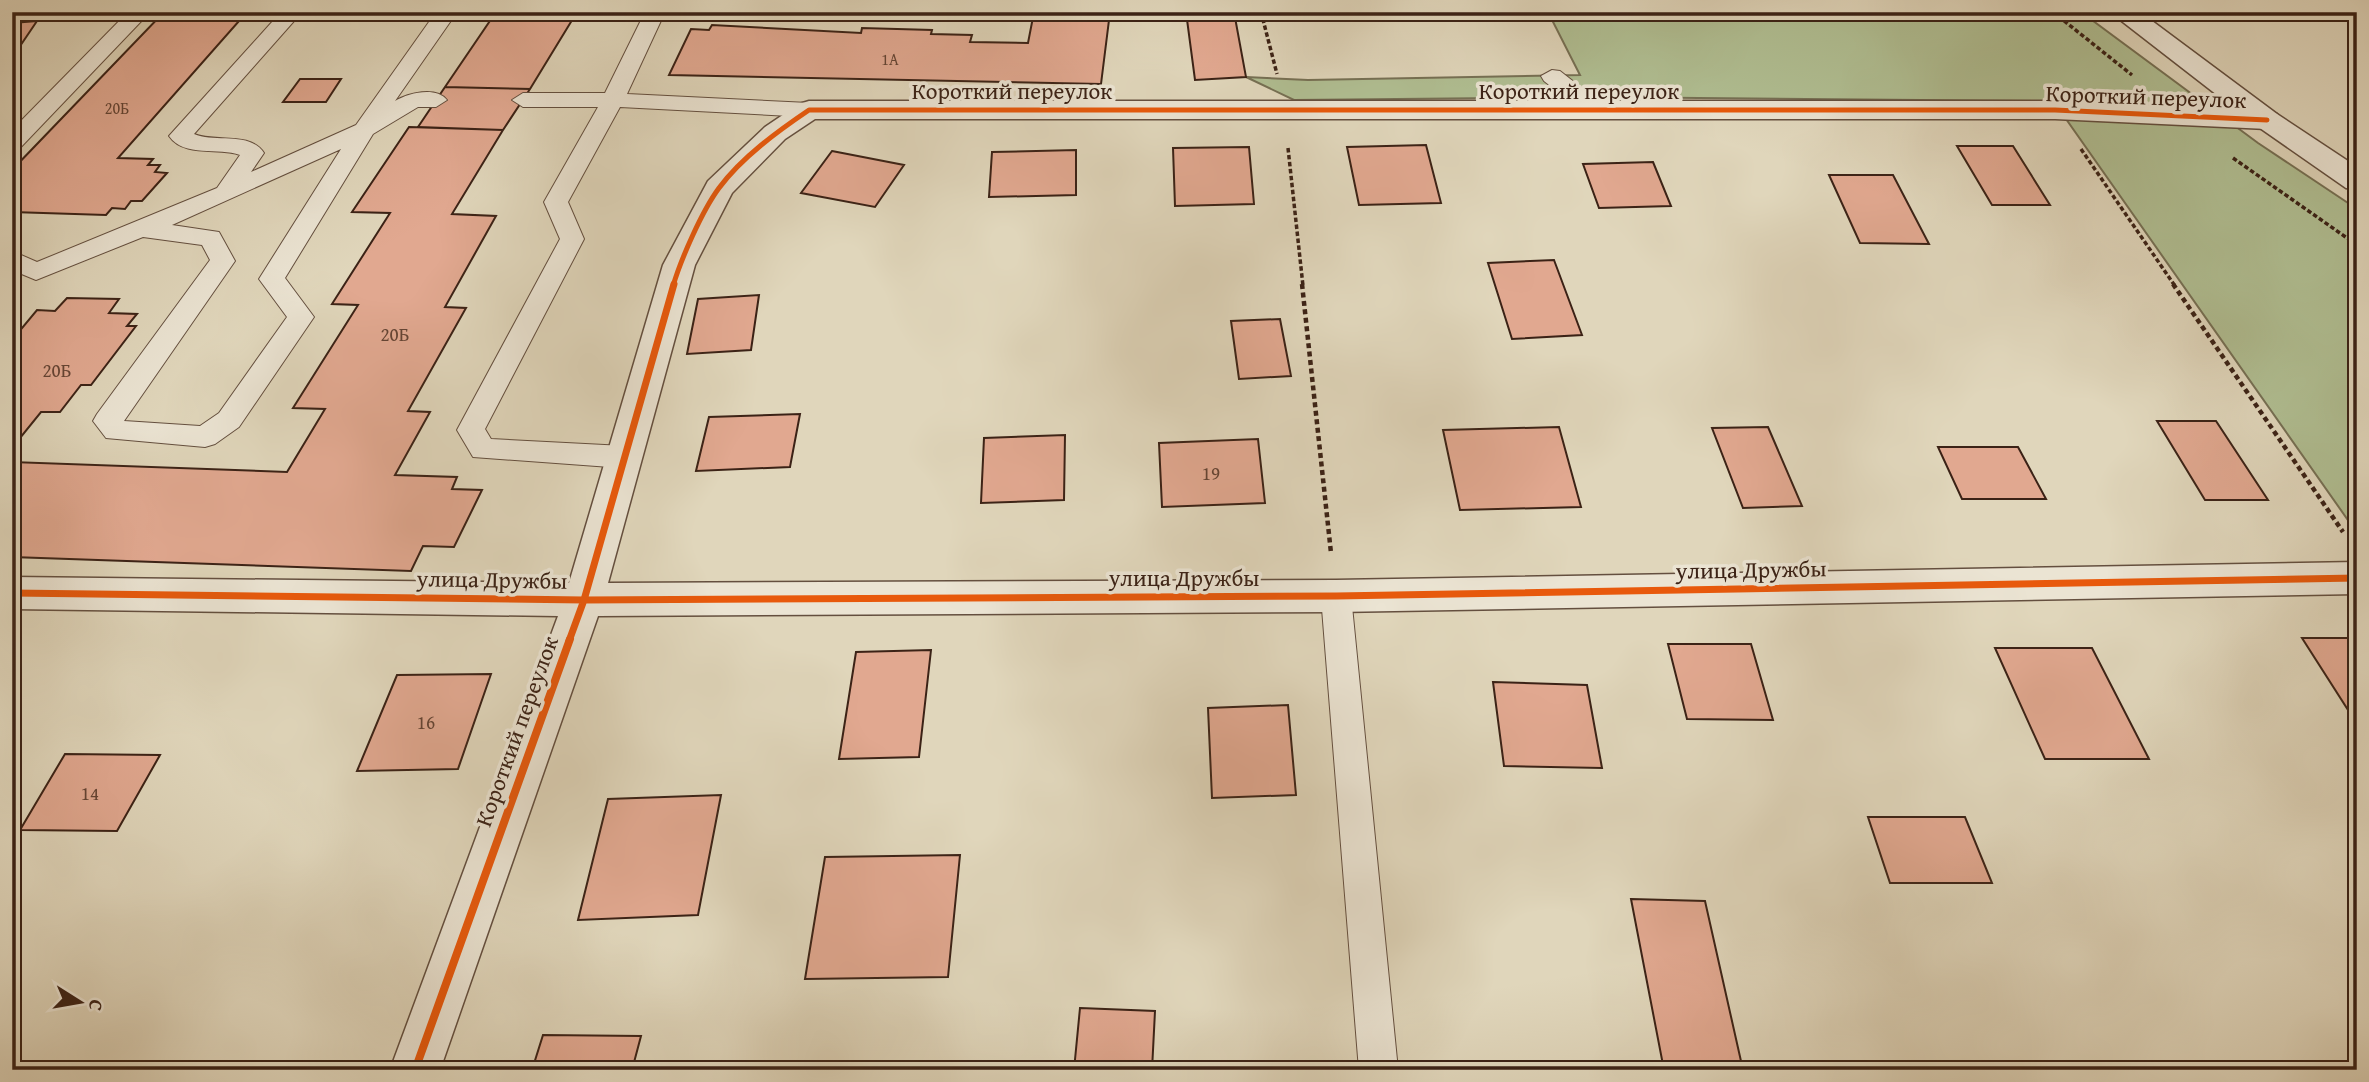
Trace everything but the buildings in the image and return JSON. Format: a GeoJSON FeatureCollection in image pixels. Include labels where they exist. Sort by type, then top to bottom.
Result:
{"type":"FeatureCollection","features":[{"type":"Feature","properties":{"kind":"street"},"geometry":{"type":"LineString","coordinates":[[2123,12],[2267,120],[2357,181]]}},
{"type":"Feature","properties":{"kind":"street","name":"Короткий переулок"},"geometry":{"type":"LineString","coordinates":[[415,1070],[584,600],[679,265],[719,188],[775,134],[809,110],[2055,110],[2267,120]]}},
{"type":"Feature","properties":{"kind":"street","name":"улица Дружбы"},"geometry":{"type":"LineString","coordinates":[[12,593],[584,600],[1336,596],[2353,560]]}},
{"type":"Feature","properties":{"kind":"lane"},"geometry":{"type":"LineString","coordinates":[[12,143],[140,12]]}},
{"type":"Feature","properties":{"kind":"lane"},"geometry":{"type":"LineString","coordinates":[[224,194],[253,153],[245,147],[193,145],[180,136],[292,12]]}},
{"type":"Feature","properties":{"kind":"lane"},"geometry":{"type":"LineString","coordinates":[[140,229],[210,238],[223,261],[107,421],[116,431],[205,437],[229,420],[301,317],[272,279],[364,130],[447,12]]}},
{"type":"Feature","properties":{"kind":"lane"},"geometry":{"type":"LineString","coordinates":[[624,457],[483,449],[471,430],[572,239],[556,202],[613,100],[655,12]]}},
{"type":"Feature","properties":{"kind":"lane"},"geometry":{"type":"LineString","coordinates":[[1552,76],[1594,109]]}},
{"type":"Feature","properties":{"kind":"lane"},"geometry":{"type":"LineString","coordinates":[[12,259],[36,272],[224,194],[364,130],[413,100],[436,100]]}},
{"type":"Feature","properties":{"kind":"lane"},"geometry":{"type":"LineString","coordinates":[[523,100],[613,100],[809,110]]}},
{"type":"Feature","properties":{"kind":"lane"},"geometry":{"type":"LineString","coordinates":[[1336,596],[1379,1070]]}},
{"type":"Feature","properties":{"kind":"path"},"geometry":{"type":"LineString","coordinates":[[1261,12],[1284,109],[1336,596]]}},
{"type":"Feature","properties":{"kind":"path"},"geometry":{"type":"LineString","coordinates":[[2055,110],[2353,560]]}},
{"type":"Feature","properties":{"kind":"green space"},"geometry":{"type":"Polygon","coordinates":[[[1548,12],[2081,12],[2258,143],[2357,209],[2357,533],[2066,119],[2037,101],[1590,97],[1294,100],[1246,77],[1308,80],[1580,75],[1548,12]]]}},
{"type":"Feature","properties":{"kind":"cycle path"},"geometry":{"type":"LineString","coordinates":[[415,1070],[584,600],[679,265],[719,188],[775,133],[809,110],[2055,110],[2267,120]]}},
{"type":"Feature","properties":{"kind":"cycle path"},"geometry":{"type":"LineString","coordinates":[[12,593],[584,600],[1336,596],[2357,578]]}}]}
